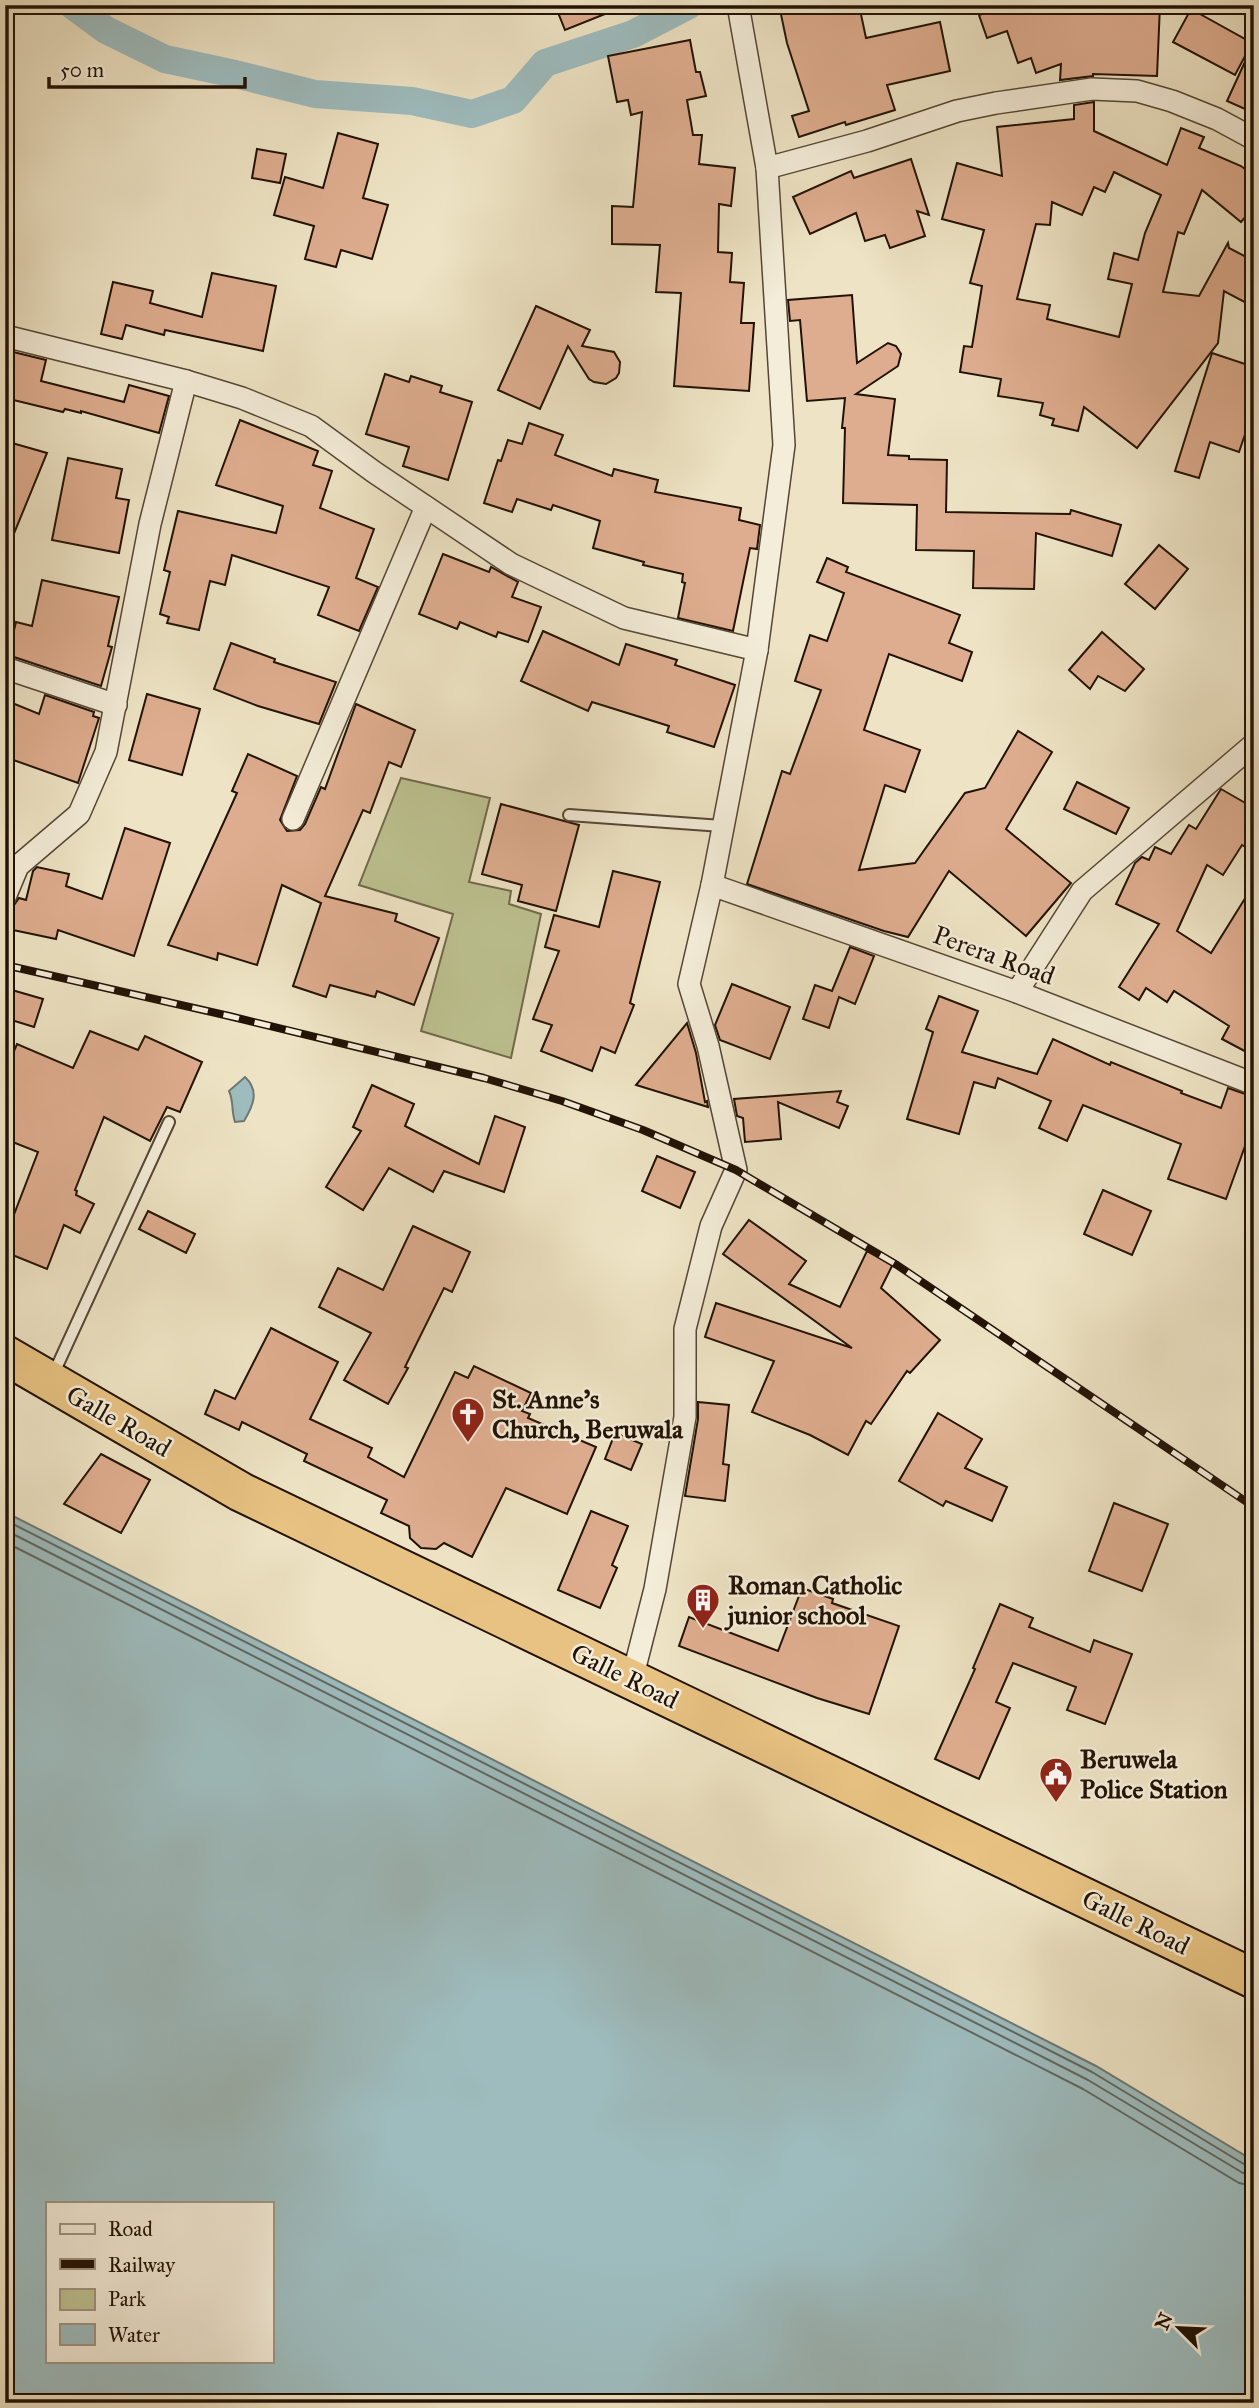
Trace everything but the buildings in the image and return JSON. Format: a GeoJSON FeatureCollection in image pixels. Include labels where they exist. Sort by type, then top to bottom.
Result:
{"type":"FeatureCollection","features":[{"type":"Feature","properties":{"kind":"highway","name":"Galle Road"},"geometry":{"type":"LineString","coordinates":[[5,1355],[241,1492],[1254,1979]]}},
{"type":"Feature","properties":{"kind":"street"},"geometry":{"type":"LineString","coordinates":[[632,1679],[655,1589],[685,1417],[685,1329],[711,1226],[736,1170],[708,1046],[689,984],[712,885],[757,650],[784,445],[767,168],[738,5]]}},
{"type":"Feature","properties":{"kind":"street"},"geometry":{"type":"LineString","coordinates":[[767,168],[867,141],[957,111],[1092,89],[1136,91],[1162,98],[1217,119],[1254,139]]}},
{"type":"Feature","properties":{"kind":"street"},"geometry":{"type":"LineString","coordinates":[[5,336],[186,381],[242,398],[311,426],[511,564],[624,618],[757,650]]}},
{"type":"Feature","properties":{"kind":"street"},"geometry":{"type":"LineString","coordinates":[[5,897],[18,866],[79,814],[106,752],[149,524],[186,381]]}},
{"type":"Feature","properties":{"kind":"street"},"geometry":{"type":"LineString","coordinates":[[293,819],[426,507]]}},
{"type":"Feature","properties":{"kind":"street"},"geometry":{"type":"LineString","coordinates":[[5,668],[116,705]]}},
{"type":"Feature","properties":{"kind":"street"},"geometry":{"type":"LineString","coordinates":[[1017,992],[1082,891],[1254,744]]}},
{"type":"Feature","properties":{"kind":"street","name":"Perera Road"},"geometry":{"type":"LineString","coordinates":[[712,885],[1017,992],[1254,1084]]}},
{"type":"Feature","properties":{"kind":"lane"},"geometry":{"type":"LineString","coordinates":[[569,815],[722,826]]}},
{"type":"Feature","properties":{"kind":"lane"},"geometry":{"type":"LineString","coordinates":[[51,1381],[169,1122]]}},
{"type":"Feature","properties":{"kind":"green space"},"geometry":{"type":"Polygon","coordinates":[[[401,778],[490,798],[469,882],[511,891],[509,904],[541,914],[511,1058],[421,1031],[453,914],[359,885],[401,778]]]}},
{"type":"Feature","properties":{"kind":"water"},"geometry":{"type":"Polygon","coordinates":[[[245,1077],[250,1082],[254,1099],[244,1121],[235,1122],[229,1091],[245,1077]]]}},
{"type":"Feature","properties":{"kind":"water"},"geometry":{"type":"Polygon","coordinates":[[[5,1512],[1096,2066],[1254,2161],[1254,2403],[5,2403],[5,1512]]]}},
{"type":"Feature","properties":{"kind":"waterway"},"geometry":{"type":"LineString","coordinates":[[72,5],[106,30],[165,59],[315,94],[412,101],[472,114],[513,100],[545,63],[633,34],[689,5]]}},
{"type":"Feature","properties":{"kind":"railway"},"geometry":{"type":"LineString","coordinates":[[5,965],[484,1078],[562,1101],[643,1130],[736,1170],[897,1265],[1254,1507]]}},
{"type":"Feature","properties":{"kind":"place","name":"St. Anne's Church, Beruwala"},"geometry":{"type":"Point","coordinates":[468,1444]}},
{"type":"Feature","properties":{"kind":"place","name":"Roman Catholic junior school"},"geometry":{"type":"Point","coordinates":[703,1630]}},
{"type":"Feature","properties":{"kind":"place","name":"Beruwela Police Station"},"geometry":{"type":"Point","coordinates":[1056,1804]}}]}
